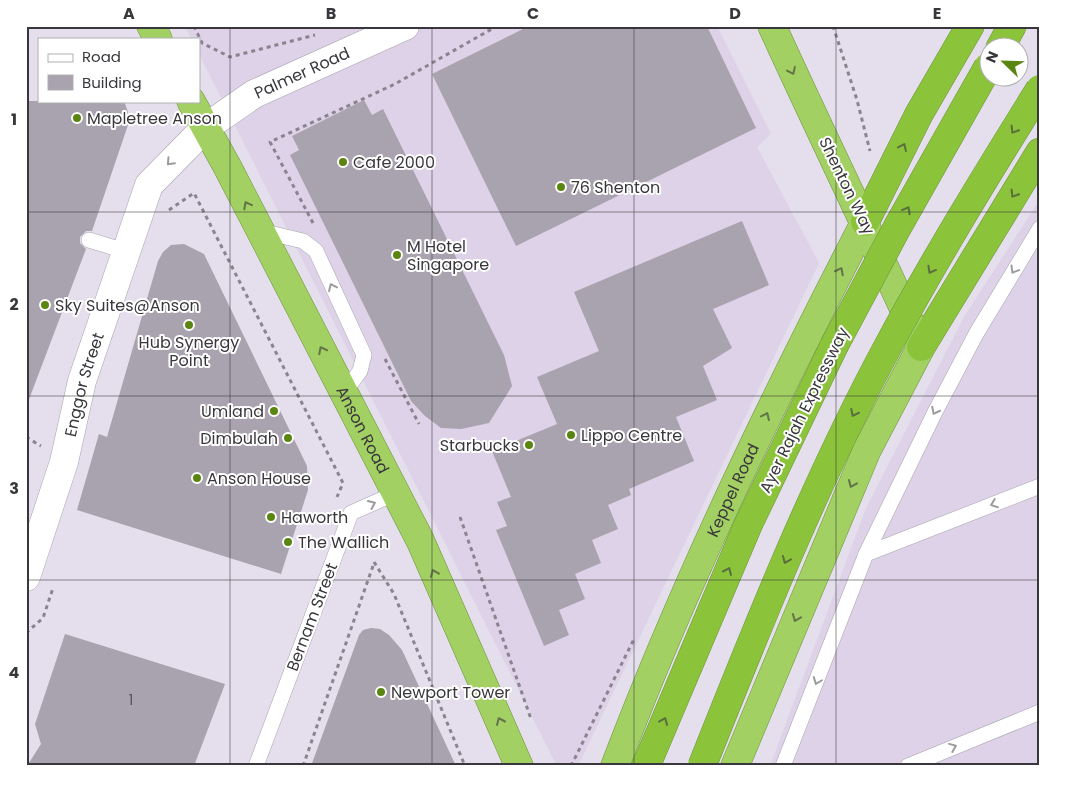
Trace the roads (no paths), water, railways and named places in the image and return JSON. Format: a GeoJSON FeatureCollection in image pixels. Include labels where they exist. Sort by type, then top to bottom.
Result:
{"type":"FeatureCollection","features":[{"type":"Feature","properties":{"kind":"highway"},"geometry":{"type":"LineString","coordinates":[[151,26],[157,38]]}},
{"type":"Feature","properties":{"kind":"highway","name":"Shenton Way"},"geometry":{"type":"LineString","coordinates":[[772,26],[820,132],[865,222],[921,347]]}},
{"type":"Feature","properties":{"kind":"highway"},"geometry":{"type":"LineString","coordinates":[[865,222],[884,188],[919,114],[970,26]]}},
{"type":"Feature","properties":{"kind":"highway"},"geometry":{"type":"LineString","coordinates":[[1005,38],[1012,26]]}},
{"type":"Feature","properties":{"kind":"highway","name":"Ayer Rajah Expressway"},"geometry":{"type":"LineString","coordinates":[[646,766],[748,525],[796,422],[898,226],[978,85]]}},
{"type":"Feature","properties":{"kind":"highway"},"geometry":{"type":"LineString","coordinates":[[702,766],[791,547],[845,432],[887,348],[937,259],[1040,89]]}},
{"type":"Feature","properties":{"kind":"highway","name":"Anson Road"},"geometry":{"type":"LineString","coordinates":[[192,102],[420,540],[519,766]]}},
{"type":"Feature","properties":{"kind":"highway"},"geometry":{"type":"LineString","coordinates":[[735,766],[867,450],[921,347],[1040,152]]}},
{"type":"Feature","properties":{"kind":"highway","name":"Keppel Road"},"geometry":{"type":"LineString","coordinates":[[615,766],[666,635],[769,409],[865,222]]}},
{"type":"Feature","properties":{"kind":"street","name":"Palmer Road"},"geometry":{"type":"LineString","coordinates":[[205,128],[254,94],[406,26]]}},
{"type":"Feature","properties":{"kind":"street","name":"Enggor Street"},"geometry":{"type":"LineString","coordinates":[[29,560],[64,462],[82,381],[149,184],[205,128]]}},
{"type":"Feature","properties":{"kind":"lane"},"geometry":{"type":"LineString","coordinates":[[783,766],[866,554],[934,412],[976,334],[1040,228]]}},
{"type":"Feature","properties":{"kind":"lane"},"geometry":{"type":"LineString","coordinates":[[261,232],[303,241],[316,250],[364,355],[360,371],[344,393]]}},
{"type":"Feature","properties":{"kind":"lane"},"geometry":{"type":"LineString","coordinates":[[89,240],[125,251]]}},
{"type":"Feature","properties":{"kind":"lane"},"geometry":{"type":"LineString","coordinates":[[866,554],[1040,486]]}},
{"type":"Feature","properties":{"kind":"lane","name":"Bernam Street"},"geometry":{"type":"LineString","coordinates":[[256,766],[351,513],[396,494]]}},
{"type":"Feature","properties":{"kind":"lane"},"geometry":{"type":"LineString","coordinates":[[908,766],[1040,712]]}},
{"type":"Feature","properties":{"kind":"place","name":"Mapletree Anson"},"geometry":{"type":"Point","coordinates":[77,118]}},
{"type":"Feature","properties":{"kind":"place","name":"Cafe 2000"},"geometry":{"type":"Point","coordinates":[343,162]}},
{"type":"Feature","properties":{"kind":"place","name":"76 Shenton"},"geometry":{"type":"Point","coordinates":[561,187]}},
{"type":"Feature","properties":{"kind":"place","name":"M Hotel Singapore"},"geometry":{"type":"Point","coordinates":[397,255]}},
{"type":"Feature","properties":{"kind":"place","name":"Sky Suites@Anson"},"geometry":{"type":"Point","coordinates":[45,305]}},
{"type":"Feature","properties":{"kind":"place","name":"Hub Synergy Point"},"geometry":{"type":"Point","coordinates":[189,325]}},
{"type":"Feature","properties":{"kind":"place","name":"Umland"},"geometry":{"type":"Point","coordinates":[274,411]}},
{"type":"Feature","properties":{"kind":"place","name":"Lippo Centre"},"geometry":{"type":"Point","coordinates":[571,435]}},
{"type":"Feature","properties":{"kind":"place","name":"Dimbulah"},"geometry":{"type":"Point","coordinates":[288,438]}},
{"type":"Feature","properties":{"kind":"place","name":"Starbucks"},"geometry":{"type":"Point","coordinates":[529,445]}},
{"type":"Feature","properties":{"kind":"place","name":"Anson House"},"geometry":{"type":"Point","coordinates":[197,478]}},
{"type":"Feature","properties":{"kind":"place","name":"Haworth"},"geometry":{"type":"Point","coordinates":[271,517]}},
{"type":"Feature","properties":{"kind":"place","name":"The Wallich"},"geometry":{"type":"Point","coordinates":[288,542]}},
{"type":"Feature","properties":{"kind":"place","name":"Newport Tower"},"geometry":{"type":"Point","coordinates":[381,692]}}]}
